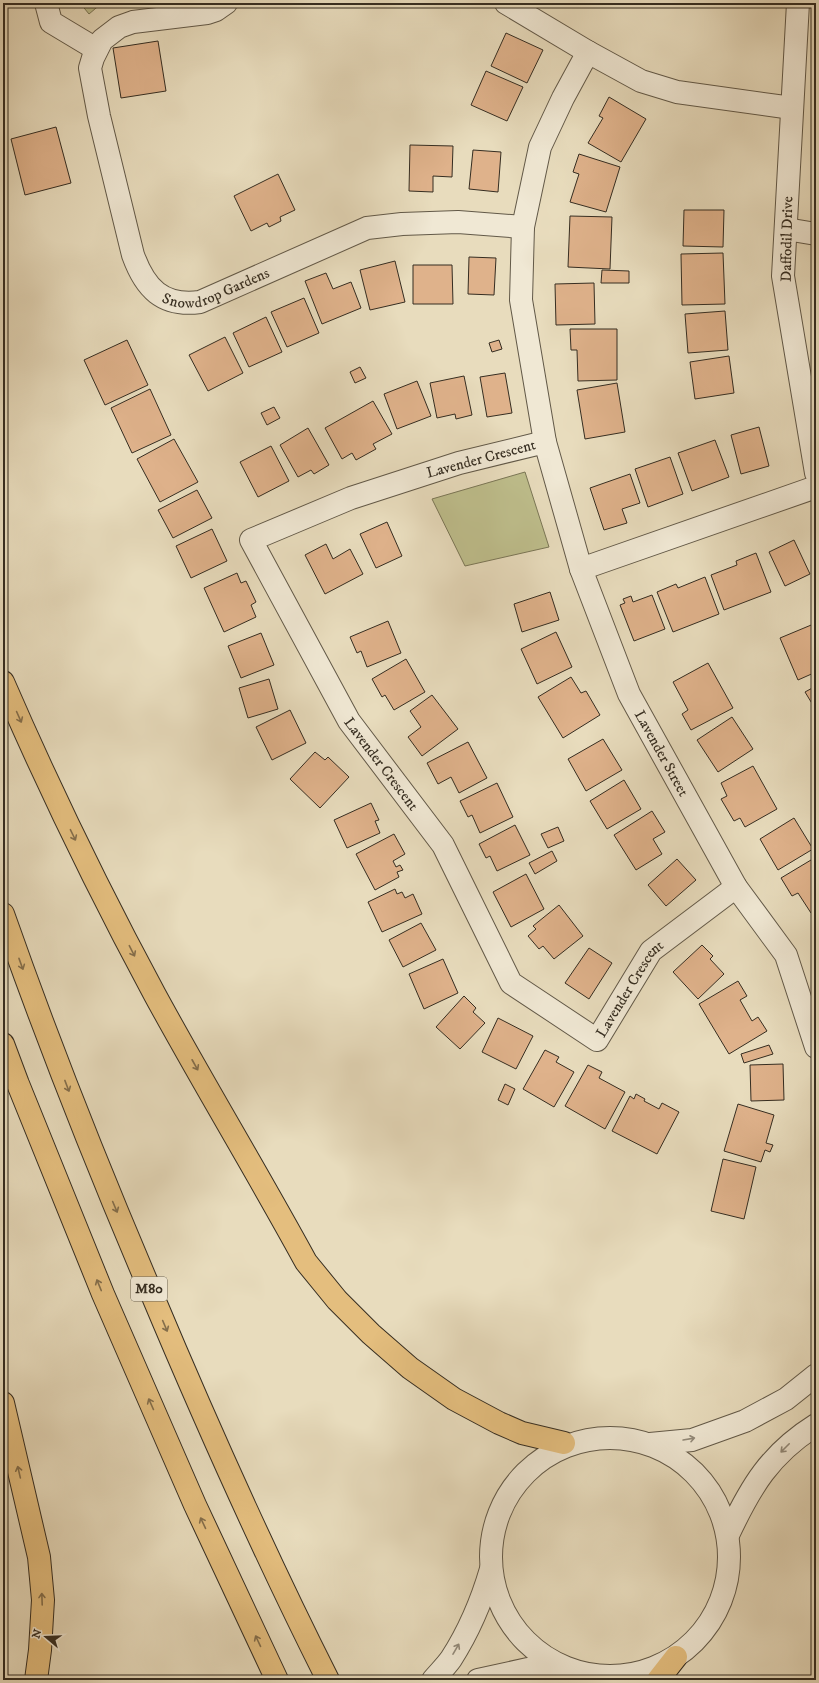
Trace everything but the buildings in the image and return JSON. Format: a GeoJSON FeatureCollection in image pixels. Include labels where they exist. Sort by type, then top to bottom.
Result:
{"type":"FeatureCollection","features":[{"type":"Feature","properties":{"kind":"highway"},"geometry":{"type":"LineString","coordinates":[[3,682],[39,764],[82,852],[152,988],[306,1262],[337,1300],[371,1334],[410,1368],[454,1399],[499,1423],[522,1433],[564,1443]]}},
{"type":"Feature","properties":{"kind":"highway","name":"M80"},"geometry":{"type":"LineString","coordinates":[[3,914],[23,971],[103,1180],[220,1454],[328,1680]]}},
{"type":"Feature","properties":{"kind":"highway"},"geometry":{"type":"LineString","coordinates":[[3,1044],[103,1294],[195,1505],[276,1678]]}},
{"type":"Feature","properties":{"kind":"highway"},"geometry":{"type":"LineString","coordinates":[[3,1403],[39,1557],[43,1600],[40,1650],[36,1680]]}},
{"type":"Feature","properties":{"kind":"highway"},"geometry":{"type":"LineString","coordinates":[[658,1680],[676,1657]]}},
{"type":"Feature","properties":{"kind":"street"},"geometry":{"type":"LineString","coordinates":[[46,3],[51,22],[96,50]]}},
{"type":"Feature","properties":{"kind":"street","name":"Snowdrop Gardens"},"geometry":{"type":"LineString","coordinates":[[226,3],[207,14],[133,22],[119,27],[102,40],[96,50],[90,68],[99,116],[133,255],[138,269],[146,282],[164,299],[181,303],[200,302],[367,228],[409,223],[458,222],[523,226]]}},
{"type":"Feature","properties":{"kind":"street"},"geometry":{"type":"LineString","coordinates":[[506,3],[640,81],[677,92],[792,108]]}},
{"type":"Feature","properties":{"kind":"street","name":"Daffodil Drive"},"geometry":{"type":"LineString","coordinates":[[798,3],[783,276],[816,473]]}},
{"type":"Feature","properties":{"kind":"street","name":"Lavender Street"},"geometry":{"type":"LineString","coordinates":[[588,52],[563,98],[540,147],[523,226],[521,300],[545,442],[581,569],[629,694],[736,887],[786,955],[816,1047]]}},
{"type":"Feature","properties":{"kind":"street"},"geometry":{"type":"LineString","coordinates":[[786,229],[816,234]]}},
{"type":"Feature","properties":{"kind":"street","name":"Lavender Crescent"},"geometry":{"type":"LineString","coordinates":[[545,442],[459,462],[351,498],[251,540],[348,721],[443,845],[511,983],[597,1040],[651,951],[736,887]]}},
{"type":"Feature","properties":{"kind":"street"},"geometry":{"type":"LineString","coordinates":[[581,569],[816,486]]}},
{"type":"Feature","properties":{"kind":"street"},"geometry":{"type":"LineString","coordinates":[[650,1444],[692,1440],[745,1421],[786,1399],[816,1375]]}},
{"type":"Feature","properties":{"kind":"street"},"geometry":{"type":"LineString","coordinates":[[728,1535],[744,1502],[766,1467],[796,1438],[816,1424]]}},
{"type":"Feature","properties":{"kind":"street"},"geometry":{"type":"LineString","coordinates":[[433,1680],[450,1660],[468,1628],[484,1594],[492,1564],[495,1528],[507,1497],[528,1470],[564,1443],[619,1437],[650,1444],[678,1458],[701,1479],[718,1505],[728,1535],[729,1570],[720,1604],[702,1633],[676,1657],[645,1671],[604,1676],[565,1668],[528,1669],[478,1680]]}},
{"type":"Feature","properties":{"kind":"street"},"geometry":{"type":"LineString","coordinates":[[492,1564],[497,1595],[512,1625],[536,1650],[565,1668]]}},
{"type":"Feature","properties":{"kind":"green space"},"geometry":{"type":"Polygon","coordinates":[[[80,3],[102,3],[89,14],[80,3]]]}},
{"type":"Feature","properties":{"kind":"green space"},"geometry":{"type":"Polygon","coordinates":[[[525,472],[549,547],[465,566],[432,499],[525,472]]]}}]}
